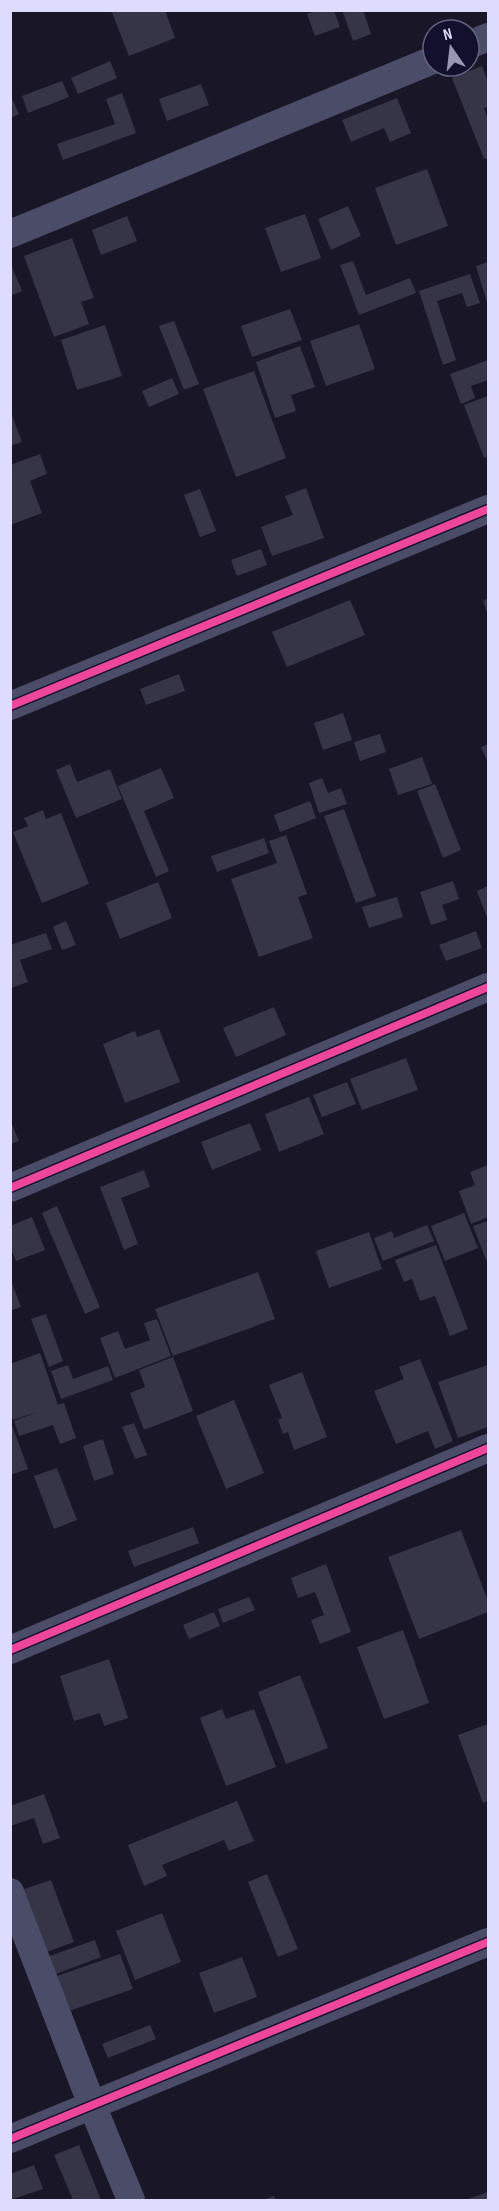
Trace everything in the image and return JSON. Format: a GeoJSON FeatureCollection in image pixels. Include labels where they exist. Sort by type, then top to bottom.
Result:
{"type":"FeatureCollection","features":[{"type":"Feature","properties":{"kind":"street"},"geometry":{"type":"LineString","coordinates":[[10,234],[421,65]]}},
{"type":"Feature","properties":{"kind":"street"},"geometry":{"type":"LineString","coordinates":[[10,706],[489,509]]}},
{"type":"Feature","properties":{"kind":"street"},"geometry":{"type":"LineString","coordinates":[[10,1188],[489,987]]}},
{"type":"Feature","properties":{"kind":"street"},"geometry":{"type":"LineString","coordinates":[[10,1650],[489,1448]]}},
{"type":"Feature","properties":{"kind":"street"},"geometry":{"type":"LineString","coordinates":[[10,1892],[92,2106],[131,2200]]}},
{"type":"Feature","properties":{"kind":"street"},"geometry":{"type":"LineString","coordinates":[[10,2139],[489,1942]]}},
{"type":"Feature","properties":{"kind":"building"},"geometry":{"type":"Polygon","coordinates":[[[111,10],[165,10],[175,38],[129,56],[111,10]]]}},
{"type":"Feature","properties":{"kind":"building"},"geometry":{"type":"Polygon","coordinates":[[[318,10],[334,10],[340,27],[315,36],[307,14],[318,10]]]}},
{"type":"Feature","properties":{"kind":"building"},"geometry":{"type":"Polygon","coordinates":[[[342,10],[363,10],[371,34],[353,41],[342,10]]]}},
{"type":"Feature","properties":{"kind":"building"},"geometry":{"type":"Polygon","coordinates":[[[110,61],[117,78],[78,94],[71,78],[110,61]]]}},
{"type":"Feature","properties":{"kind":"building"},"geometry":{"type":"Polygon","coordinates":[[[481,66],[488,82],[488,107],[484,108],[488,120],[488,158],[484,159],[452,78],[481,78],[481,66]]]}},
{"type":"Feature","properties":{"kind":"building"},"geometry":{"type":"Polygon","coordinates":[[[62,81],[69,97],[28,113],[22,96],[62,81]]]}},
{"type":"Feature","properties":{"kind":"building"},"geometry":{"type":"Polygon","coordinates":[[[201,84],[209,105],[167,121],[159,99],[201,84]]]}},
{"type":"Feature","properties":{"kind":"building"},"geometry":{"type":"Polygon","coordinates":[[[122,93],[136,133],[63,160],[57,144],[115,124],[106,99],[122,93]]]}},
{"type":"Feature","properties":{"kind":"building"},"geometry":{"type":"Polygon","coordinates":[[[10,94],[19,114],[10,118],[10,94]]]}},
{"type":"Feature","properties":{"kind":"building"},"geometry":{"type":"Polygon","coordinates":[[[397,98],[411,133],[390,142],[384,128],[351,142],[342,120],[397,98]]]}},
{"type":"Feature","properties":{"kind":"building"},"geometry":{"type":"Polygon","coordinates":[[[427,169],[448,226],[396,245],[375,188],[427,169]]]}},
{"type":"Feature","properties":{"kind":"building"},"geometry":{"type":"Polygon","coordinates":[[[348,206],[361,236],[331,250],[318,219],[348,206]]]}},
{"type":"Feature","properties":{"kind":"building"},"geometry":{"type":"Polygon","coordinates":[[[305,214],[321,258],[281,272],[265,228],[305,214]]]}},
{"type":"Feature","properties":{"kind":"building"},"geometry":{"type":"Polygon","coordinates":[[[127,216],[137,241],[101,255],[92,230],[127,216]]]}},
{"type":"Feature","properties":{"kind":"building"},"geometry":{"type":"Polygon","coordinates":[[[72,238],[94,298],[81,302],[89,324],[54,337],[24,256],[72,238]]]}},
{"type":"Feature","properties":{"kind":"building"},"geometry":{"type":"Polygon","coordinates":[[[353,261],[366,295],[410,278],[416,293],[359,315],[340,265],[353,261]]]}},
{"type":"Feature","properties":{"kind":"building"},"geometry":{"type":"Polygon","coordinates":[[[10,262],[22,291],[10,296],[10,262]]]}},
{"type":"Feature","properties":{"kind":"building"},"geometry":{"type":"Polygon","coordinates":[[[488,262],[488,306],[476,266],[488,262]]]}},
{"type":"Feature","properties":{"kind":"building"},"geometry":{"type":"Polygon","coordinates":[[[470,274],[480,303],[467,307],[462,293],[437,301],[456,360],[443,365],[419,291],[470,274]]]}},
{"type":"Feature","properties":{"kind":"building"},"geometry":{"type":"Polygon","coordinates":[[[290,309],[302,340],[252,357],[241,326],[290,309]]]}},
{"type":"Feature","properties":{"kind":"building"},"geometry":{"type":"Polygon","coordinates":[[[174,321],[199,384],[184,390],[159,326],[174,321]]]}},
{"type":"Feature","properties":{"kind":"building"},"geometry":{"type":"Polygon","coordinates":[[[359,324],[375,369],[326,386],[310,341],[359,324]]]}},
{"type":"Feature","properties":{"kind":"building"},"geometry":{"type":"Polygon","coordinates":[[[105,325],[122,376],[77,390],[61,340],[105,325]]]}},
{"type":"Feature","properties":{"kind":"building"},"geometry":{"type":"Polygon","coordinates":[[[300,346],[315,387],[291,395],[296,411],[275,418],[256,362],[300,346]]]}},
{"type":"Feature","properties":{"kind":"building"},"geometry":{"type":"Polygon","coordinates":[[[488,360],[488,380],[471,386],[475,398],[461,404],[450,374],[488,360]]]}},
{"type":"Feature","properties":{"kind":"building"},"geometry":{"type":"Polygon","coordinates":[[[254,371],[286,458],[236,477],[203,389],[254,371]]]}},
{"type":"Feature","properties":{"kind":"building"},"geometry":{"type":"Polygon","coordinates":[[[172,378],[179,394],[149,407],[142,391],[172,378]]]}},
{"type":"Feature","properties":{"kind":"building"},"geometry":{"type":"Polygon","coordinates":[[[488,396],[488,456],[484,458],[464,405],[488,396]]]}},
{"type":"Feature","properties":{"kind":"building"},"geometry":{"type":"Polygon","coordinates":[[[10,410],[22,442],[10,446],[10,410]]]}},
{"type":"Feature","properties":{"kind":"building"},"geometry":{"type":"Polygon","coordinates":[[[40,454],[47,474],[30,481],[42,513],[10,525],[10,465],[40,454]]]}},
{"type":"Feature","properties":{"kind":"building"},"geometry":{"type":"Polygon","coordinates":[[[306,488],[324,538],[272,556],[261,527],[293,515],[285,496],[306,488]]]}},
{"type":"Feature","properties":{"kind":"building"},"geometry":{"type":"Polygon","coordinates":[[[200,489],[216,531],[200,537],[184,495],[200,489]]]}},
{"type":"Feature","properties":{"kind":"building"},"geometry":{"type":"Polygon","coordinates":[[[261,549],[267,565],[237,576],[231,560],[261,549]]]}},
{"type":"Feature","properties":{"kind":"building"},"geometry":{"type":"Polygon","coordinates":[[[488,598],[488,615],[483,601],[488,598]]]}},
{"type":"Feature","properties":{"kind":"building"},"geometry":{"type":"Polygon","coordinates":[[[350,600],[365,635],[287,667],[272,632],[350,600]]]}},
{"type":"Feature","properties":{"kind":"building"},"geometry":{"type":"Polygon","coordinates":[[[179,674],[185,691],[146,705],[140,689],[179,674]]]}},
{"type":"Feature","properties":{"kind":"building"},"geometry":{"type":"Polygon","coordinates":[[[343,713],[352,740],[323,750],[314,723],[343,713]]]}},
{"type":"Feature","properties":{"kind":"building"},"geometry":{"type":"Polygon","coordinates":[[[380,734],[386,752],[360,761],[354,742],[380,734]]]}},
{"type":"Feature","properties":{"kind":"building"},"geometry":{"type":"Polygon","coordinates":[[[488,744],[488,763],[481,747],[488,744]]]}},
{"type":"Feature","properties":{"kind":"building"},"geometry":{"type":"Polygon","coordinates":[[[422,757],[432,784],[398,795],[389,769],[422,757]]]}},
{"type":"Feature","properties":{"kind":"building"},"geometry":{"type":"Polygon","coordinates":[[[70,764],[77,782],[110,769],[122,799],[76,818],[56,770],[70,764]]]}},
{"type":"Feature","properties":{"kind":"building"},"geometry":{"type":"Polygon","coordinates":[[[161,768],[174,798],[144,811],[169,871],[156,877],[118,786],[161,768]]]}},
{"type":"Feature","properties":{"kind":"building"},"geometry":{"type":"Polygon","coordinates":[[[322,778],[328,793],[341,788],[347,804],[319,813],[309,783],[322,778]]]}},
{"type":"Feature","properties":{"kind":"building"},"geometry":{"type":"Polygon","coordinates":[[[435,784],[461,850],[443,858],[417,791],[435,784]]]}},
{"type":"Feature","properties":{"kind":"building"},"geometry":{"type":"Polygon","coordinates":[[[310,801],[316,818],[280,832],[274,815],[310,801]]]}},
{"type":"Feature","properties":{"kind":"building"},"geometry":{"type":"Polygon","coordinates":[[[344,809],[376,896],[356,903],[324,816],[344,809]]]}},
{"type":"Feature","properties":{"kind":"building"},"geometry":{"type":"Polygon","coordinates":[[[43,810],[46,819],[61,813],[89,884],[42,903],[13,832],[28,826],[24,818],[43,810]]]}},
{"type":"Feature","properties":{"kind":"building"},"geometry":{"type":"Polygon","coordinates":[[[286,835],[307,894],[298,897],[313,938],[259,957],[231,879],[277,863],[269,841],[286,835]]]}},
{"type":"Feature","properties":{"kind":"building"},"geometry":{"type":"Polygon","coordinates":[[[264,838],[269,853],[217,872],[211,856],[264,838]]]}},
{"type":"Feature","properties":{"kind":"building"},"geometry":{"type":"Polygon","coordinates":[[[453,881],[459,899],[442,905],[447,920],[431,925],[420,892],[453,881]]]}},
{"type":"Feature","properties":{"kind":"building"},"geometry":{"type":"Polygon","coordinates":[[[158,882],[172,918],[120,939],[106,903],[158,882]]]}},
{"type":"Feature","properties":{"kind":"building"},"geometry":{"type":"Polygon","coordinates":[[[488,886],[488,920],[477,891],[488,886]]]}},
{"type":"Feature","properties":{"kind":"building"},"geometry":{"type":"Polygon","coordinates":[[[397,897],[403,917],[369,928],[362,907],[397,897]]]}},
{"type":"Feature","properties":{"kind":"building"},"geometry":{"type":"Polygon","coordinates":[[[66,921],[76,945],[62,950],[53,927],[66,921]]]}},
{"type":"Feature","properties":{"kind":"building"},"geometry":{"type":"Polygon","coordinates":[[[476,931],[482,948],[446,961],[439,945],[476,931]]]}},
{"type":"Feature","properties":{"kind":"building"},"geometry":{"type":"Polygon","coordinates":[[[46,933],[52,949],[20,960],[28,982],[11,988],[10,945],[46,933]]]}},
{"type":"Feature","properties":{"kind":"building"},"geometry":{"type":"Polygon","coordinates":[[[274,1007],[286,1035],[236,1057],[223,1028],[274,1007]]]}},
{"type":"Feature","properties":{"kind":"building"},"geometry":{"type":"Polygon","coordinates":[[[159,1029],[180,1082],[125,1103],[103,1044],[135,1031],[137,1037],[159,1029]]]}},
{"type":"Feature","properties":{"kind":"building"},"geometry":{"type":"Polygon","coordinates":[[[406,1058],[418,1090],[362,1110],[350,1079],[406,1058]]]}},
{"type":"Feature","properties":{"kind":"building"},"geometry":{"type":"Polygon","coordinates":[[[347,1082],[356,1104],[322,1117],[313,1095],[347,1082]]]}},
{"type":"Feature","properties":{"kind":"building"},"geometry":{"type":"Polygon","coordinates":[[[309,1097],[324,1134],[279,1152],[265,1114],[309,1097]]]}},
{"type":"Feature","properties":{"kind":"building"},"geometry":{"type":"Polygon","coordinates":[[[10,1120],[19,1141],[10,1144],[10,1120]]]}},
{"type":"Feature","properties":{"kind":"building"},"geometry":{"type":"Polygon","coordinates":[[[250,1123],[261,1150],[212,1170],[201,1142],[250,1123]]]}},
{"type":"Feature","properties":{"kind":"building"},"geometry":{"type":"Polygon","coordinates":[[[488,1165],[488,1217],[471,1224],[459,1191],[475,1185],[470,1172],[488,1165]]]}},
{"type":"Feature","properties":{"kind":"building"},"geometry":{"type":"Polygon","coordinates":[[[144,1170],[150,1187],[121,1198],[138,1244],[124,1250],[100,1187],[144,1170]]]}},
{"type":"Feature","properties":{"kind":"building"},"geometry":{"type":"Polygon","coordinates":[[[57,1206],[100,1307],[85,1314],[42,1213],[57,1206]]]}},
{"type":"Feature","properties":{"kind":"building"},"geometry":{"type":"Polygon","coordinates":[[[464,1213],[478,1248],[445,1261],[431,1226],[464,1213]]]}},
{"type":"Feature","properties":{"kind":"building"},"geometry":{"type":"Polygon","coordinates":[[[32,1217],[45,1250],[16,1261],[10,1246],[10,1226],[32,1217]]]}},
{"type":"Feature","properties":{"kind":"building"},"geometry":{"type":"Polygon","coordinates":[[[488,1221],[488,1259],[486,1260],[473,1226],[488,1221]]]}},
{"type":"Feature","properties":{"kind":"building"},"geometry":{"type":"Polygon","coordinates":[[[427,1225],[434,1241],[383,1261],[374,1238],[392,1231],[394,1238],[427,1225]]]}},
{"type":"Feature","properties":{"kind":"building"},"geometry":{"type":"Polygon","coordinates":[[[369,1232],[382,1269],[329,1288],[316,1251],[369,1232]]]}},
{"type":"Feature","properties":{"kind":"building"},"geometry":{"type":"Polygon","coordinates":[[[436,1245],[468,1329],[450,1336],[435,1296],[420,1301],[412,1279],[404,1282],[395,1260],[436,1245]]]}},
{"type":"Feature","properties":{"kind":"building"},"geometry":{"type":"Polygon","coordinates":[[[258,1272],[275,1319],[173,1356],[155,1309],[258,1272]]]}},
{"type":"Feature","properties":{"kind":"building"},"geometry":{"type":"Polygon","coordinates":[[[10,1278],[21,1307],[10,1311],[10,1278]]]}},
{"type":"Feature","properties":{"kind":"building"},"geometry":{"type":"Polygon","coordinates":[[[46,1314],[63,1361],[49,1367],[31,1319],[46,1314]]]}},
{"type":"Feature","properties":{"kind":"building"},"geometry":{"type":"Polygon","coordinates":[[[157,1319],[171,1356],[115,1378],[100,1338],[118,1331],[125,1349],[150,1340],[144,1323],[157,1319]]]}},
{"type":"Feature","properties":{"kind":"building"},"geometry":{"type":"Polygon","coordinates":[[[40,1353],[58,1405],[64,1403],[76,1438],[60,1444],[53,1425],[19,1436],[14,1421],[37,1412],[13,1420],[10,1413],[10,1364],[40,1353]]]}},
{"type":"Feature","properties":{"kind":"building"},"geometry":{"type":"Polygon","coordinates":[[[173,1357],[193,1411],[144,1430],[130,1393],[145,1387],[139,1370],[173,1357]]]}},
{"type":"Feature","properties":{"kind":"building"},"geometry":{"type":"Polygon","coordinates":[[[420,1359],[453,1441],[435,1449],[428,1431],[396,1444],[374,1391],[404,1379],[399,1367],[420,1359]]]}},
{"type":"Feature","properties":{"kind":"building"},"geometry":{"type":"Polygon","coordinates":[[[68,1365],[73,1379],[108,1366],[113,1380],[61,1399],[51,1371],[68,1365]]]}},
{"type":"Feature","properties":{"kind":"building"},"geometry":{"type":"Polygon","coordinates":[[[488,1365],[488,1427],[458,1438],[438,1382],[488,1365]]]}},
{"type":"Feature","properties":{"kind":"building"},"geometry":{"type":"Polygon","coordinates":[[[302,1372],[327,1437],[294,1450],[288,1432],[283,1434],[278,1420],[282,1418],[269,1385],[302,1372]]]}},
{"type":"Feature","properties":{"kind":"building"},"geometry":{"type":"Polygon","coordinates":[[[234,1400],[264,1473],[226,1489],[196,1416],[234,1400]]]}},
{"type":"Feature","properties":{"kind":"building"},"geometry":{"type":"Polygon","coordinates":[[[134,1423],[147,1455],[135,1459],[122,1427],[134,1423]]]}},
{"type":"Feature","properties":{"kind":"building"},"geometry":{"type":"Polygon","coordinates":[[[10,1425],[12,1425],[28,1469],[10,1475],[10,1425]]]}},
{"type":"Feature","properties":{"kind":"building"},"geometry":{"type":"Polygon","coordinates":[[[103,1439],[114,1474],[94,1481],[83,1446],[103,1439]]]}},
{"type":"Feature","properties":{"kind":"building"},"geometry":{"type":"Polygon","coordinates":[[[57,1468],[77,1520],[54,1529],[34,1476],[57,1468]]]}},
{"type":"Feature","properties":{"kind":"building"},"geometry":{"type":"Polygon","coordinates":[[[193,1527],[199,1543],[134,1567],[128,1551],[193,1527]]]}},
{"type":"Feature","properties":{"kind":"building"},"geometry":{"type":"Polygon","coordinates":[[[461,1530],[488,1601],[488,1612],[419,1639],[388,1557],[461,1530]]]}},
{"type":"Feature","properties":{"kind":"building"},"geometry":{"type":"Polygon","coordinates":[[[326,1564],[351,1632],[320,1644],[311,1620],[324,1615],[315,1592],[298,1598],[291,1578],[326,1564]]]}},
{"type":"Feature","properties":{"kind":"building"},"geometry":{"type":"Polygon","coordinates":[[[249,1597],[255,1610],[223,1623],[218,1609],[249,1597]]]}},
{"type":"Feature","properties":{"kind":"building"},"geometry":{"type":"Polygon","coordinates":[[[214,1612],[220,1626],[189,1639],[183,1625],[214,1612]]]}},
{"type":"Feature","properties":{"kind":"building"},"geometry":{"type":"Polygon","coordinates":[[[403,1630],[429,1703],[384,1719],[357,1647],[403,1630]]]}},
{"type":"Feature","properties":{"kind":"building"},"geometry":{"type":"Polygon","coordinates":[[[109,1659],[128,1718],[104,1726],[100,1713],[74,1721],[60,1676],[109,1659]]]}},
{"type":"Feature","properties":{"kind":"building"},"geometry":{"type":"Polygon","coordinates":[[[300,1675],[328,1748],[286,1764],[258,1692],[300,1675]]]}},
{"type":"Feature","properties":{"kind":"building"},"geometry":{"type":"Polygon","coordinates":[[[222,1709],[226,1719],[254,1709],[276,1767],[226,1786],[200,1718],[222,1709]]]}},
{"type":"Feature","properties":{"kind":"building"},"geometry":{"type":"Polygon","coordinates":[[[488,1724],[488,1801],[483,1803],[458,1735],[488,1724]]]}},
{"type":"Feature","properties":{"kind":"building"},"geometry":{"type":"Polygon","coordinates":[[[44,1794],[60,1838],[43,1844],[34,1818],[10,1826],[10,1806],[44,1794]]]}},
{"type":"Feature","properties":{"kind":"building"},"geometry":{"type":"Polygon","coordinates":[[[237,1801],[254,1841],[229,1851],[224,1840],[162,1865],[167,1876],[144,1886],[128,1845],[237,1801]]]}},
{"type":"Feature","properties":{"kind":"building"},"geometry":{"type":"Polygon","coordinates":[[[267,1874],[298,1949],[278,1957],[248,1882],[267,1874]]]}},
{"type":"Feature","properties":{"kind":"building"},"geometry":{"type":"Polygon","coordinates":[[[51,1880],[74,1942],[44,1953],[21,1890],[51,1880]]]}},
{"type":"Feature","properties":{"kind":"building"},"geometry":{"type":"Polygon","coordinates":[[[162,1913],[181,1962],[135,1980],[116,1931],[162,1913]]]}},
{"type":"Feature","properties":{"kind":"building"},"geometry":{"type":"Polygon","coordinates":[[[95,1940],[101,1957],[53,1975],[47,1957],[95,1940]]]}},
{"type":"Feature","properties":{"kind":"building"},"geometry":{"type":"Polygon","coordinates":[[[120,1954],[133,1989],[69,2011],[57,1976],[120,1954]]]}},
{"type":"Feature","properties":{"kind":"building"},"geometry":{"type":"Polygon","coordinates":[[[242,1957],[257,1997],[214,2013],[199,1973],[242,1957]]]}},
{"type":"Feature","properties":{"kind":"building"},"geometry":{"type":"Polygon","coordinates":[[[150,2025],[156,2039],[108,2058],[102,2044],[150,2025]]]}},
{"type":"Feature","properties":{"kind":"building"},"geometry":{"type":"Polygon","coordinates":[[[79,2145],[101,2200],[73,2200],[54,2155],[79,2145]]]}},
{"type":"Feature","properties":{"kind":"building"},"geometry":{"type":"Polygon","coordinates":[[[34,2165],[43,2189],[10,2200],[10,2174],[34,2165]]]}},
{"type":"Feature","properties":{"kind":"building"},"geometry":{"type":"Polygon","coordinates":[[[488,2192],[488,2200],[465,2200],[488,2192]]]}},
{"type":"Feature","properties":{"kind":"building"},"geometry":{"type":"Polygon","coordinates":[[[274,2196],[276,2200],[262,2200],[274,2196]]]}},
{"type":"Feature","properties":{"kind":"cycle path"},"geometry":{"type":"LineString","coordinates":[[10,706],[488,509]]}},
{"type":"Feature","properties":{"kind":"cycle path"},"geometry":{"type":"LineString","coordinates":[[10,1188],[488,987]]}},
{"type":"Feature","properties":{"kind":"cycle path"},"geometry":{"type":"LineString","coordinates":[[10,1650],[488,1448]]}},
{"type":"Feature","properties":{"kind":"cycle path"},"geometry":{"type":"LineString","coordinates":[[10,2139],[488,1942]]}}]}
